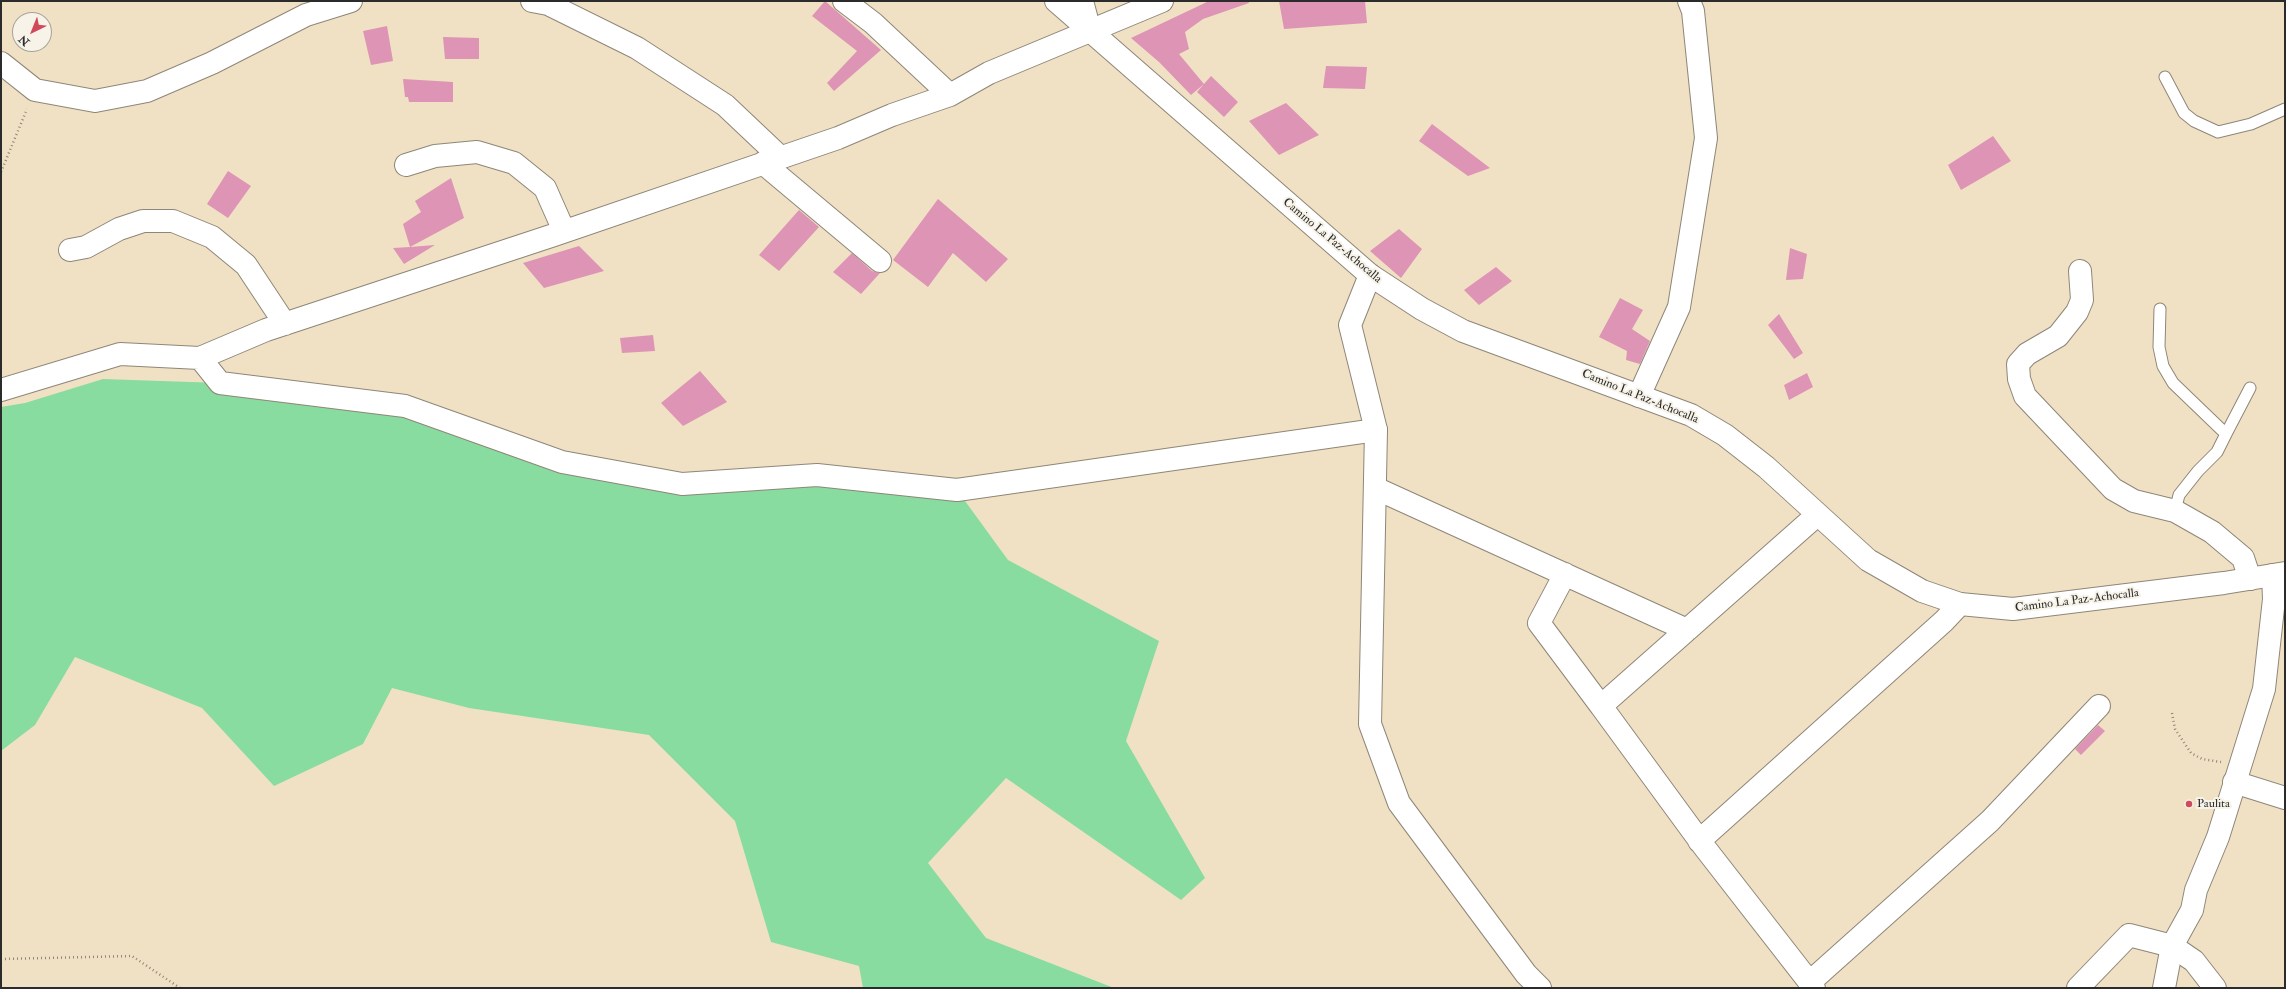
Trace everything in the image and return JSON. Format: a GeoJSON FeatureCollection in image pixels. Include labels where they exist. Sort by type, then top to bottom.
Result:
{"type":"FeatureCollection","features":[{"type":"Feature","properties":{"kind":"street"},"geometry":{"type":"LineString","coordinates":[[1,63],[35,90],[95,101],[147,91],[212,63],[306,14],[351,1]]}},
{"type":"Feature","properties":{"kind":"street"},"geometry":{"type":"LineString","coordinates":[[532,1],[548,4],[637,48],[724,105],[772,160],[880,261]]}},
{"type":"Feature","properties":{"kind":"street"},"geometry":{"type":"LineString","coordinates":[[844,1],[873,23],[950,95]]}},
{"type":"Feature","properties":{"kind":"street","name":"Camino La Paz-Achocalla"},"geometry":{"type":"LineString","coordinates":[[1056,1],[1370,275],[1422,309],[1463,331],[1691,415],[1725,435],[1766,467],[1868,560],[1922,591],[1960,604],[2013,609],[2279,574]]}},
{"type":"Feature","properties":{"kind":"street"},"geometry":{"type":"LineString","coordinates":[[1082,1],[1090,31]]}},
{"type":"Feature","properties":{"kind":"street"},"geometry":{"type":"LineString","coordinates":[[1,390],[120,354],[200,358],[285,324],[564,232],[772,160],[950,95],[989,73],[1162,1]]}},
{"type":"Feature","properties":{"kind":"street"},"geometry":{"type":"LineString","coordinates":[[1639,396],[1679,307],[1706,138],[1693,11],[1689,1]]}},
{"type":"Feature","properties":{"kind":"street"},"geometry":{"type":"LineString","coordinates":[[406,166],[435,156],[477,152],[514,163],[545,188],[564,232]]}},
{"type":"Feature","properties":{"kind":"street"},"geometry":{"type":"LineString","coordinates":[[70,250],[86,247],[119,229],[143,221],[173,222],[212,237],[246,264],[285,324]]}},
{"type":"Feature","properties":{"kind":"street"},"geometry":{"type":"LineString","coordinates":[[2080,271],[2082,300],[2077,312],[2058,336],[2027,354],[2018,364],[2019,379],[2025,396],[2113,489],[2134,502],[2175,511],[2212,532],[2243,558],[2250,579]]}},
{"type":"Feature","properties":{"kind":"street"},"geometry":{"type":"LineString","coordinates":[[1370,275],[1350,325],[1376,430],[1370,724],[1399,803],[1526,974],[1540,988]]}},
{"type":"Feature","properties":{"kind":"street"},"geometry":{"type":"LineString","coordinates":[[200,358],[220,383],[405,406],[562,462],[682,484],[817,475],[957,490],[1376,430]]}},
{"type":"Feature","properties":{"kind":"street"},"geometry":{"type":"LineString","coordinates":[[1375,488],[1687,630]]}},
{"type":"Feature","properties":{"kind":"street"},"geometry":{"type":"LineString","coordinates":[[1601,706],[1817,515]]}},
{"type":"Feature","properties":{"kind":"street"},"geometry":{"type":"LineString","coordinates":[[1565,574],[1539,623],[1699,841],[1812,985],[1990,821],[2100,706]]}},
{"type":"Feature","properties":{"kind":"street"},"geometry":{"type":"LineString","coordinates":[[2164,988],[2172,946],[2192,910],[2196,890],[2218,838],[2264,689],[2274,599],[2279,574]]}},
{"type":"Feature","properties":{"kind":"street"},"geometry":{"type":"LineString","coordinates":[[1699,841],[1944,621],[1960,604]]}},
{"type":"Feature","properties":{"kind":"street"},"geometry":{"type":"LineString","coordinates":[[2237,774],[2285,798]]}},
{"type":"Feature","properties":{"kind":"street"},"geometry":{"type":"LineString","coordinates":[[2078,988],[2129,935],[2172,946],[2194,960],[2215,988]]}},
{"type":"Feature","properties":{"kind":"lane"},"geometry":{"type":"LineString","coordinates":[[2164,77],[2184,112],[2194,121],[2218,132],[2251,124],[2285,110]]}},
{"type":"Feature","properties":{"kind":"lane"},"geometry":{"type":"LineString","coordinates":[[2160,309],[2159,347],[2163,366],[2173,383],[2226,434]]}},
{"type":"Feature","properties":{"kind":"lane"},"geometry":{"type":"LineString","coordinates":[[2175,511],[2179,495],[2198,471],[2217,452],[2250,388]]}},
{"type":"Feature","properties":{"kind":"path"},"geometry":{"type":"LineString","coordinates":[[1,172],[35,90]]}},
{"type":"Feature","properties":{"kind":"path"},"geometry":{"type":"LineString","coordinates":[[2172,713],[2175,729],[2191,753],[2237,774]]}},
{"type":"Feature","properties":{"kind":"path"},"geometry":{"type":"LineString","coordinates":[[1,959],[132,956],[180,988]]}},
{"type":"Feature","properties":{"kind":"green space"},"geometry":{"type":"Polygon","coordinates":[[[103,379],[220,383],[405,406],[562,462],[682,484],[817,475],[957,490],[1008,560],[1159,641],[1126,741],[1205,878],[1181,900],[1006,778],[928,863],[986,938],[1114,988],[863,988],[859,966],[771,942],[735,821],[649,735],[469,708],[392,688],[363,744],[274,786],[202,708],[75,657],[35,725],[1,751],[1,407],[25,403],[103,379]]]}},
{"type":"Feature","properties":{"kind":"building"},"geometry":{"type":"Polygon","coordinates":[[[825,1],[881,50],[834,91],[827,83],[857,51],[812,16],[825,1]]]}},
{"type":"Feature","properties":{"kind":"building"},"geometry":{"type":"Polygon","coordinates":[[[1209,1],[1248,1],[1249,3],[1203,19],[1185,32],[1189,49],[1179,54],[1204,84],[1191,95],[1159,62],[1131,38],[1209,1]]]}},
{"type":"Feature","properties":{"kind":"building"},"geometry":{"type":"Polygon","coordinates":[[[1279,1],[1365,1],[1367,23],[1284,29],[1279,1]]]}},
{"type":"Feature","properties":{"kind":"building"},"geometry":{"type":"Polygon","coordinates":[[[387,26],[393,61],[371,65],[363,31],[387,26]]]}},
{"type":"Feature","properties":{"kind":"building"},"geometry":{"type":"Polygon","coordinates":[[[443,37],[479,38],[479,59],[445,59],[443,37]]]}},
{"type":"Feature","properties":{"kind":"building"},"geometry":{"type":"Polygon","coordinates":[[[1326,66],[1367,67],[1365,89],[1323,88],[1326,66]]]}},
{"type":"Feature","properties":{"kind":"building"},"geometry":{"type":"Polygon","coordinates":[[[1211,76],[1238,102],[1224,117],[1197,92],[1211,76]]]}},
{"type":"Feature","properties":{"kind":"building"},"geometry":{"type":"Polygon","coordinates":[[[403,79],[453,82],[453,102],[409,102],[408,97],[405,97],[403,79]]]}},
{"type":"Feature","properties":{"kind":"building"},"geometry":{"type":"Polygon","coordinates":[[[1286,103],[1319,135],[1279,155],[1249,121],[1286,103]]]}},
{"type":"Feature","properties":{"kind":"building"},"geometry":{"type":"Polygon","coordinates":[[[1432,124],[1490,168],[1468,176],[1419,141],[1432,124]]]}},
{"type":"Feature","properties":{"kind":"building"},"geometry":{"type":"Polygon","coordinates":[[[1993,136],[2011,161],[1961,190],[1948,165],[1993,136]]]}},
{"type":"Feature","properties":{"kind":"building"},"geometry":{"type":"Polygon","coordinates":[[[228,171],[251,186],[228,218],[207,204],[228,171]]]}},
{"type":"Feature","properties":{"kind":"building"},"geometry":{"type":"Polygon","coordinates":[[[451,178],[464,218],[410,247],[403,224],[421,212],[415,201],[451,178]]]}},
{"type":"Feature","properties":{"kind":"building"},"geometry":{"type":"Polygon","coordinates":[[[938,199],[1008,259],[986,282],[953,253],[928,287],[893,260],[938,199]]]}},
{"type":"Feature","properties":{"kind":"building"},"geometry":{"type":"Polygon","coordinates":[[[799,210],[819,227],[779,271],[759,255],[799,210]]]}},
{"type":"Feature","properties":{"kind":"building"},"geometry":{"type":"Polygon","coordinates":[[[1399,229],[1422,249],[1401,278],[1370,251],[1399,229]]]}},
{"type":"Feature","properties":{"kind":"building"},"geometry":{"type":"Polygon","coordinates":[[[435,245],[404,264],[393,248],[435,245]]]}},
{"type":"Feature","properties":{"kind":"building"},"geometry":{"type":"Polygon","coordinates":[[[579,246],[604,271],[544,288],[523,263],[579,246]]]}},
{"type":"Feature","properties":{"kind":"building"},"geometry":{"type":"Polygon","coordinates":[[[1790,248],[1807,254],[1803,279],[1786,280],[1790,248]]]}},
{"type":"Feature","properties":{"kind":"building"},"geometry":{"type":"Polygon","coordinates":[[[852,253],[872,271],[880,273],[861,294],[833,272],[852,253]]]}},
{"type":"Feature","properties":{"kind":"building"},"geometry":{"type":"Polygon","coordinates":[[[1496,267],[1512,281],[1479,305],[1464,290],[1496,267]]]}},
{"type":"Feature","properties":{"kind":"building"},"geometry":{"type":"Polygon","coordinates":[[[1620,298],[1643,310],[1632,329],[1650,341],[1640,364],[1626,360],[1627,351],[1599,337],[1620,298]]]}},
{"type":"Feature","properties":{"kind":"building"},"geometry":{"type":"Polygon","coordinates":[[[1779,314],[1803,353],[1794,359],[1768,325],[1779,314]]]}},
{"type":"Feature","properties":{"kind":"building"},"geometry":{"type":"Polygon","coordinates":[[[653,335],[655,351],[622,353],[620,338],[653,335]]]}},
{"type":"Feature","properties":{"kind":"building"},"geometry":{"type":"Polygon","coordinates":[[[700,371],[727,402],[683,426],[661,403],[700,371]]]}},
{"type":"Feature","properties":{"kind":"building"},"geometry":{"type":"Polygon","coordinates":[[[1807,373],[1813,387],[1789,400],[1784,385],[1807,373]]]}},
{"type":"Feature","properties":{"kind":"building"},"geometry":{"type":"Polygon","coordinates":[[[2098,725],[2105,731],[2081,755],[2075,749],[2098,725]]]}},
{"type":"Feature","properties":{"kind":"place","name":"Paulita"},"geometry":{"type":"Point","coordinates":[2189,804]}}]}
